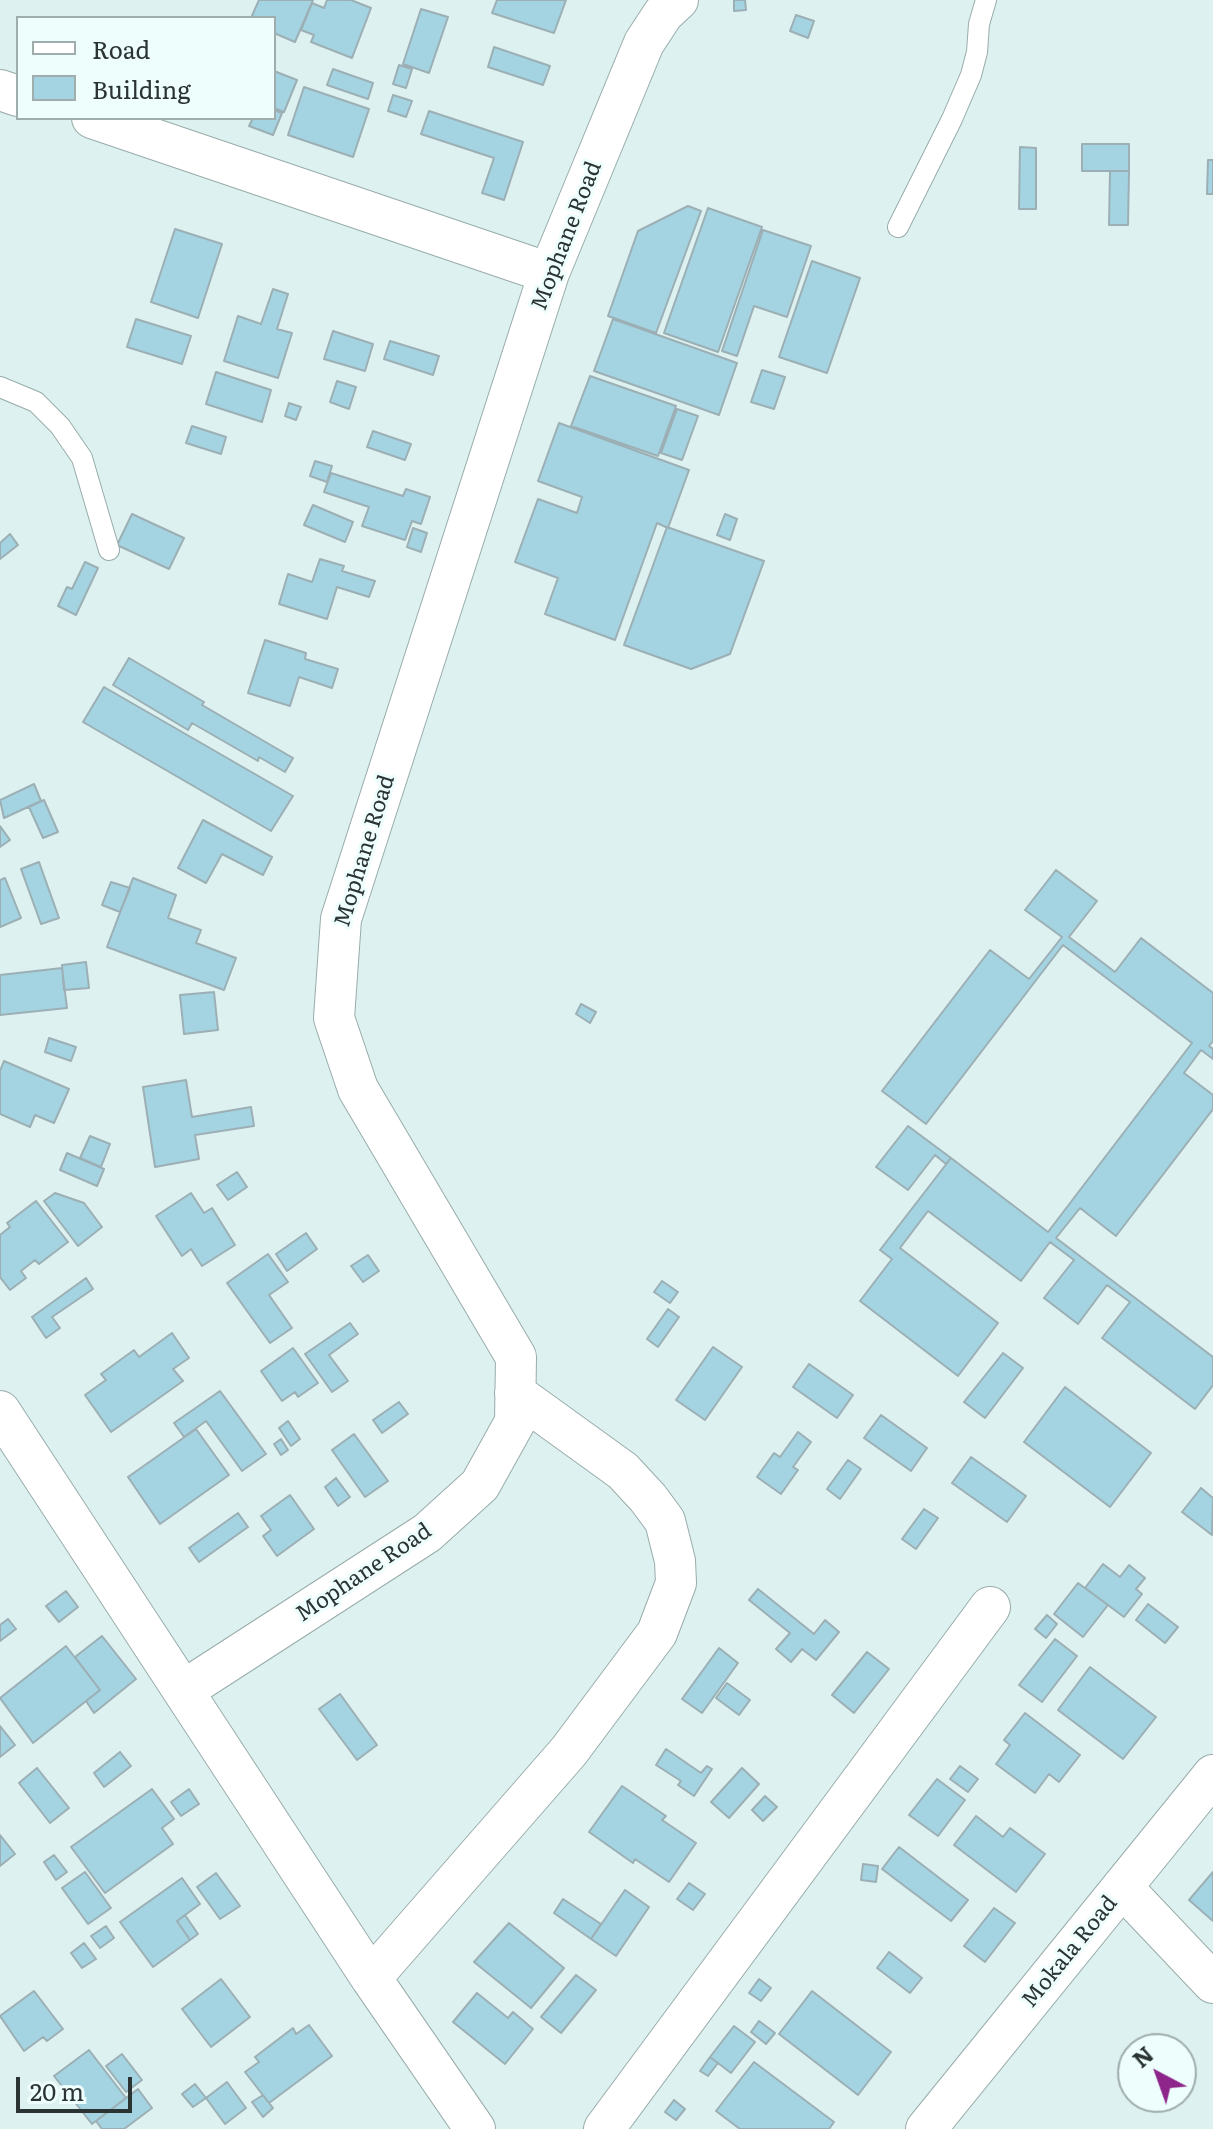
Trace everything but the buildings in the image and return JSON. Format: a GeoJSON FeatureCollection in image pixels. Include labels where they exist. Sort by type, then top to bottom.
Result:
{"type":"FeatureCollection","features":[{"type":"Feature","properties":{"kind":"street","name":"Mophane Road"},"geometry":{"type":"LineString","coordinates":[[184,1690],[427,1533],[480,1485],[515,1422],[516,1357],[358,1089],[334,1018],[341,919],[549,273],[644,43],[663,14],[678,0]]}},
{"type":"Feature","properties":{"kind":"street"},"geometry":{"type":"LineString","coordinates":[[98,120],[549,273]]}},
{"type":"Feature","properties":{"kind":"street"},"geometry":{"type":"LineString","coordinates":[[371,1978],[569,1751],[657,1633],[676,1583],[675,1561],[665,1521],[648,1498],[623,1471],[515,1393]]}},
{"type":"Feature","properties":{"kind":"street"},"geometry":{"type":"LineString","coordinates":[[0,1411],[371,1978],[475,2129]]}},
{"type":"Feature","properties":{"kind":"street"},"geometry":{"type":"LineString","coordinates":[[604,2129],[990,1607]]}},
{"type":"Feature","properties":{"kind":"street","name":"Mokala Road"},"geometry":{"type":"LineString","coordinates":[[926,2129],[1213,1775]]}},
{"type":"Feature","properties":{"kind":"street"},"geometry":{"type":"LineString","coordinates":[[1122,1887],[1213,1983]]}},
{"type":"Feature","properties":{"kind":"lane"},"geometry":{"type":"LineString","coordinates":[[898,227],[971,75],[986,0]]}},
{"type":"Feature","properties":{"kind":"lane"},"geometry":{"type":"LineString","coordinates":[[0,387],[36,402],[60,426],[82,458],[109,550]]}}]}
